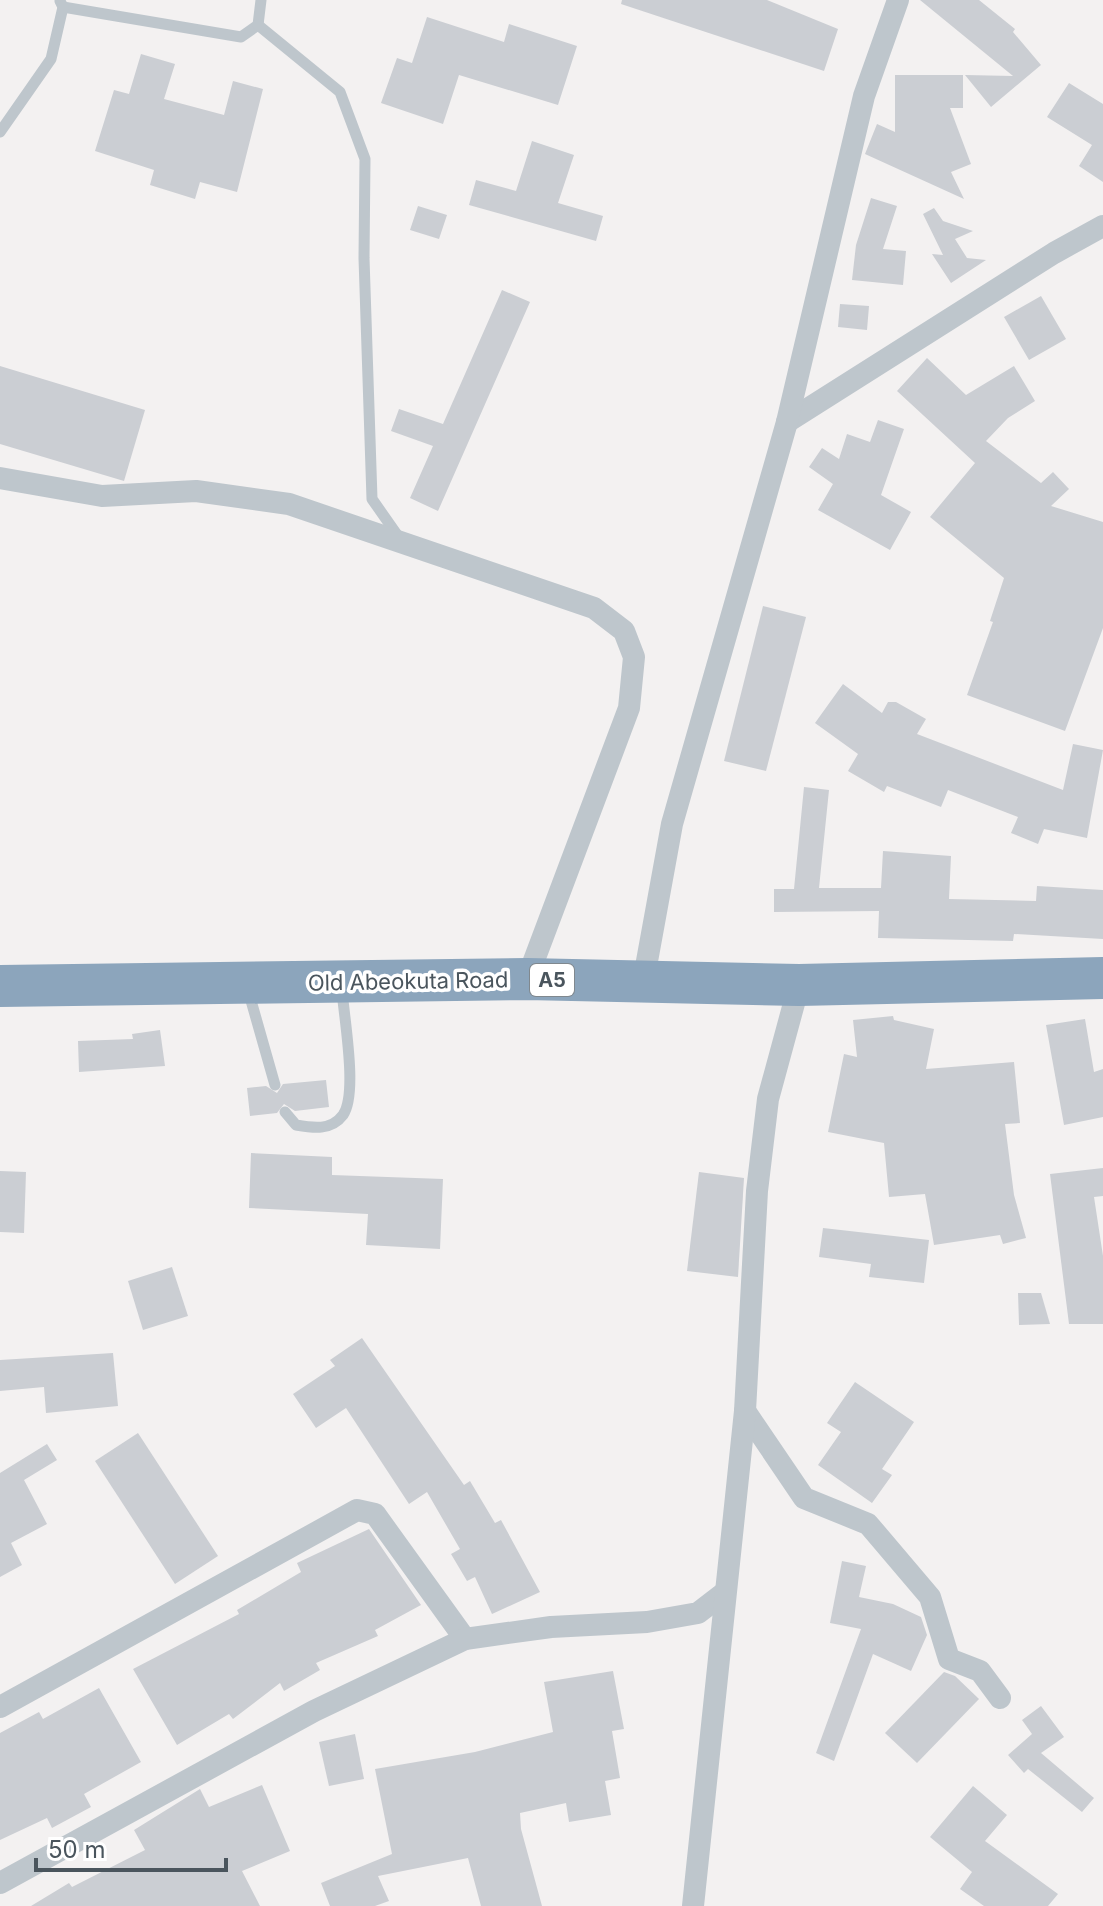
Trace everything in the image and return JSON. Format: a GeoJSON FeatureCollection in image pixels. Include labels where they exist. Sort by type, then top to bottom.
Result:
{"type":"FeatureCollection","features":[{"type":"Feature","properties":{"kind":"highway","name":"Old Abeokuta Road"},"geometry":{"type":"LineString","coordinates":[[0,986],[527,979],[799,985],[1103,978]]}},
{"type":"Feature","properties":{"kind":"street"},"geometry":{"type":"LineString","coordinates":[[643,983],[672,824],[787,422],[864,96],[898,0]]}},
{"type":"Feature","properties":{"kind":"street"},"geometry":{"type":"LineString","coordinates":[[787,422],[1054,253],[1103,226]]}},
{"type":"Feature","properties":{"kind":"street"},"geometry":{"type":"LineString","coordinates":[[0,478],[102,496],[196,491],[289,504],[594,608],[624,631],[634,657],[629,708],[527,979]]}},
{"type":"Feature","properties":{"kind":"street"},"geometry":{"type":"LineString","coordinates":[[693,1906],[745,1411],[757,1191],[768,1099],[799,985]]}},
{"type":"Feature","properties":{"kind":"street"},"geometry":{"type":"LineString","coordinates":[[745,1411],[804,1498],[868,1524],[930,1597],[949,1659],[980,1671],[1000,1698]]}},
{"type":"Feature","properties":{"kind":"street"},"geometry":{"type":"LineString","coordinates":[[0,1707],[357,1510],[375,1514],[465,1639]]}},
{"type":"Feature","properties":{"kind":"street"},"geometry":{"type":"LineString","coordinates":[[0,1883],[314,1711],[465,1639],[551,1627],[660,1620],[698,1613],[724,1593]]}},
{"type":"Feature","properties":{"kind":"lane"},"geometry":{"type":"LineString","coordinates":[[0,132],[51,59],[61,3],[241,37],[258,25],[261,0]]}},
{"type":"Feature","properties":{"kind":"lane"},"geometry":{"type":"LineString","coordinates":[[258,25],[340,92],[365,159],[364,258],[372,499],[401,541]]}},
{"type":"Feature","properties":{"kind":"lane"},"geometry":{"type":"LineString","coordinates":[[285,1112],[296,1125],[315,1129],[331,1125],[344,1114],[349,1095],[342,982]]}},
{"type":"Feature","properties":{"kind":"lane"},"geometry":{"type":"LineString","coordinates":[[246,983],[275,1085]]}},
{"type":"Feature","properties":{"kind":"building"},"geometry":{"type":"Polygon","coordinates":[[[622,0],[767,0],[838,29],[824,71],[621,4],[622,0]]]}},
{"type":"Feature","properties":{"kind":"building"},"geometry":{"type":"Polygon","coordinates":[[[920,0],[979,0],[1015,29],[1013,32],[1041,65],[991,107],[965,75],[1013,76],[920,0]]]}},
{"type":"Feature","properties":{"kind":"building"},"geometry":{"type":"Polygon","coordinates":[[[427,17],[504,42],[509,24],[577,46],[558,105],[459,75],[443,124],[381,103],[397,58],[412,63],[427,17]]]}},
{"type":"Feature","properties":{"kind":"building"},"geometry":{"type":"Polygon","coordinates":[[[141,54],[175,64],[164,99],[224,115],[233,81],[263,89],[237,192],[200,182],[195,199],[150,185],[154,170],[95,151],[114,90],[129,94],[141,54]]]}},
{"type":"Feature","properties":{"kind":"building"},"geometry":{"type":"Polygon","coordinates":[[[895,75],[963,75],[963,108],[950,108],[971,164],[951,172],[964,199],[865,154],[877,124],[895,132],[895,75]]]}},
{"type":"Feature","properties":{"kind":"building"},"geometry":{"type":"Polygon","coordinates":[[[1069,83],[1103,104],[1103,182],[1079,166],[1092,145],[1047,117],[1069,83]]]}},
{"type":"Feature","properties":{"kind":"building"},"geometry":{"type":"Polygon","coordinates":[[[532,141],[574,155],[558,203],[603,216],[596,241],[469,205],[476,180],[516,191],[532,141]]]}},
{"type":"Feature","properties":{"kind":"building"},"geometry":{"type":"Polygon","coordinates":[[[871,198],[897,206],[883,249],[906,251],[903,285],[852,280],[856,245],[871,198]]]}},
{"type":"Feature","properties":{"kind":"building"},"geometry":{"type":"Polygon","coordinates":[[[418,206],[447,215],[439,239],[410,230],[418,206]]]}},
{"type":"Feature","properties":{"kind":"building"},"geometry":{"type":"Polygon","coordinates":[[[934,208],[943,221],[973,231],[955,239],[967,258],[986,260],[951,283],[932,254],[943,255],[923,214],[934,208]]]}},
{"type":"Feature","properties":{"kind":"building"},"geometry":{"type":"Polygon","coordinates":[[[502,290],[530,302],[438,511],[410,498],[433,446],[391,431],[399,409],[443,424],[502,290]]]}},
{"type":"Feature","properties":{"kind":"building"},"geometry":{"type":"Polygon","coordinates":[[[1041,296],[1066,339],[1029,360],[1004,317],[1041,296]]]}},
{"type":"Feature","properties":{"kind":"building"},"geometry":{"type":"Polygon","coordinates":[[[840,304],[869,306],[867,330],[838,327],[840,304]]]}},
{"type":"Feature","properties":{"kind":"building"},"geometry":{"type":"Polygon","coordinates":[[[927,358],[966,395],[1014,366],[1035,401],[1008,418],[986,441],[1041,483],[1053,472],[1069,489],[1051,506],[1103,522],[1103,628],[1065,731],[967,695],[993,622],[990,621],[1004,578],[930,517],[975,463],[897,391],[927,358]]]}},
{"type":"Feature","properties":{"kind":"building"},"geometry":{"type":"Polygon","coordinates":[[[0,366],[145,410],[124,481],[0,444],[0,366]]]}},
{"type":"Feature","properties":{"kind":"building"},"geometry":{"type":"Polygon","coordinates":[[[878,420],[904,429],[881,495],[911,512],[890,550],[818,510],[833,484],[809,467],[822,448],[839,459],[847,434],[870,442],[878,420]]]}},
{"type":"Feature","properties":{"kind":"building"},"geometry":{"type":"Polygon","coordinates":[[[763,606],[806,617],[766,771],[724,761],[763,606]]]}},
{"type":"Feature","properties":{"kind":"building"},"geometry":{"type":"Polygon","coordinates":[[[843,684],[882,713],[888,702],[896,702],[926,719],[917,734],[1063,790],[1073,744],[1103,750],[1087,838],[1044,829],[1038,844],[1011,833],[1018,817],[948,790],[941,807],[887,786],[884,792],[848,771],[858,754],[815,723],[843,684]]]}},
{"type":"Feature","properties":{"kind":"building"},"geometry":{"type":"Polygon","coordinates":[[[804,787],[829,790],[819,888],[881,888],[883,851],[951,856],[949,899],[1036,901],[1037,886],[1103,890],[1103,939],[1014,934],[1013,941],[878,938],[879,911],[774,912],[774,889],[794,889],[804,787]]]}},
{"type":"Feature","properties":{"kind":"building"},"geometry":{"type":"Polygon","coordinates":[[[893,1016],[894,1020],[934,1029],[926,1069],[1014,1062],[1020,1123],[1005,1124],[1014,1195],[1026,1238],[1003,1244],[1000,1235],[934,1245],[925,1194],[889,1197],[884,1143],[828,1132],[844,1054],[857,1057],[853,1020],[893,1016]]]}},
{"type":"Feature","properties":{"kind":"building"},"geometry":{"type":"Polygon","coordinates":[[[1085,1019],[1094,1072],[1103,1069],[1103,1117],[1064,1125],[1046,1025],[1085,1019]]]}},
{"type":"Feature","properties":{"kind":"building"},"geometry":{"type":"Polygon","coordinates":[[[160,1030],[165,1066],[79,1072],[78,1041],[133,1039],[132,1034],[160,1030]]]}},
{"type":"Feature","properties":{"kind":"building"},"geometry":{"type":"Polygon","coordinates":[[[326,1080],[329,1107],[295,1111],[284,1104],[277,1113],[250,1116],[247,1088],[266,1086],[277,1093],[283,1084],[326,1080]]]}},
{"type":"Feature","properties":{"kind":"building"},"geometry":{"type":"Polygon","coordinates":[[[251,1153],[332,1157],[332,1175],[443,1179],[440,1249],[366,1245],[368,1214],[249,1208],[251,1153]]]}},
{"type":"Feature","properties":{"kind":"building"},"geometry":{"type":"Polygon","coordinates":[[[1103,1168],[1103,1196],[1094,1197],[1103,1256],[1103,1324],[1069,1324],[1050,1174],[1103,1168]]]}},
{"type":"Feature","properties":{"kind":"building"},"geometry":{"type":"Polygon","coordinates":[[[0,1171],[26,1172],[24,1233],[0,1232],[0,1171]]]}},
{"type":"Feature","properties":{"kind":"building"},"geometry":{"type":"Polygon","coordinates":[[[699,1172],[744,1178],[738,1277],[687,1271],[699,1172]]]}},
{"type":"Feature","properties":{"kind":"building"},"geometry":{"type":"Polygon","coordinates":[[[823,1228],[929,1240],[924,1283],[869,1277],[871,1264],[819,1257],[823,1228]]]}},
{"type":"Feature","properties":{"kind":"building"},"geometry":{"type":"Polygon","coordinates":[[[172,1267],[188,1316],[143,1330],[128,1281],[172,1267]]]}},
{"type":"Feature","properties":{"kind":"building"},"geometry":{"type":"Polygon","coordinates":[[[1018,1293],[1041,1293],[1050,1324],[1019,1325],[1018,1293]]]}},
{"type":"Feature","properties":{"kind":"building"},"geometry":{"type":"Polygon","coordinates":[[[362,1338],[464,1485],[470,1481],[495,1523],[501,1520],[540,1592],[492,1614],[475,1577],[467,1581],[451,1554],[460,1549],[427,1492],[409,1504],[346,1408],[316,1428],[293,1394],[335,1366],[330,1360],[362,1338]]]}},
{"type":"Feature","properties":{"kind":"building"},"geometry":{"type":"Polygon","coordinates":[[[113,1353],[118,1406],[46,1413],[44,1387],[0,1391],[0,1360],[113,1353]]]}},
{"type":"Feature","properties":{"kind":"building"},"geometry":{"type":"Polygon","coordinates":[[[855,1382],[914,1422],[882,1469],[892,1475],[872,1503],[818,1465],[841,1432],[827,1423],[855,1382]]]}},
{"type":"Feature","properties":{"kind":"building"},"geometry":{"type":"Polygon","coordinates":[[[138,1433],[218,1556],[175,1584],[95,1461],[138,1433]]]}},
{"type":"Feature","properties":{"kind":"building"},"geometry":{"type":"Polygon","coordinates":[[[47,1444],[57,1460],[24,1480],[47,1524],[11,1543],[22,1565],[0,1577],[0,1473],[47,1444]]]}},
{"type":"Feature","properties":{"kind":"building"},"geometry":{"type":"Polygon","coordinates":[[[369,1529],[421,1605],[375,1630],[378,1636],[316,1663],[320,1670],[284,1691],[280,1683],[233,1719],[229,1714],[177,1745],[133,1669],[239,1614],[237,1610],[301,1572],[297,1563],[369,1529]]]}},
{"type":"Feature","properties":{"kind":"building"},"geometry":{"type":"Polygon","coordinates":[[[842,1561],[866,1566],[859,1597],[893,1604],[921,1617],[927,1635],[911,1671],[873,1654],[834,1761],[816,1753],[861,1629],[830,1623],[842,1561]]]}},
{"type":"Feature","properties":{"kind":"building"},"geometry":{"type":"Polygon","coordinates":[[[613,1671],[624,1729],[612,1731],[620,1778],[605,1781],[611,1815],[569,1822],[566,1803],[520,1813],[521,1829],[542,1906],[481,1906],[468,1858],[378,1876],[389,1901],[375,1906],[330,1906],[321,1883],[392,1854],[375,1769],[475,1752],[553,1732],[544,1682],[613,1671]]]}},
{"type":"Feature","properties":{"kind":"building"},"geometry":{"type":"Polygon","coordinates":[[[944,1672],[955,1676],[979,1699],[917,1763],[885,1733],[944,1672]]]}},
{"type":"Feature","properties":{"kind":"building"},"geometry":{"type":"Polygon","coordinates":[[[99,1688],[141,1762],[84,1794],[91,1807],[52,1828],[47,1818],[0,1840],[0,1733],[39,1712],[43,1719],[99,1688]]]}},
{"type":"Feature","properties":{"kind":"building"},"geometry":{"type":"Polygon","coordinates":[[[1041,1706],[1064,1737],[1041,1753],[1094,1798],[1082,1812],[1028,1769],[1024,1773],[1008,1755],[1032,1734],[1022,1720],[1041,1706]]]}},
{"type":"Feature","properties":{"kind":"building"},"geometry":{"type":"Polygon","coordinates":[[[355,1734],[364,1779],[329,1786],[319,1742],[355,1734]]]}},
{"type":"Feature","properties":{"kind":"building"},"geometry":{"type":"Polygon","coordinates":[[[262,1785],[290,1851],[242,1871],[260,1906],[31,1906],[69,1883],[72,1887],[145,1850],[134,1830],[200,1789],[209,1807],[262,1785]]]}},
{"type":"Feature","properties":{"kind":"building"},"geometry":{"type":"Polygon","coordinates":[[[973,1786],[1007,1815],[985,1841],[1058,1894],[1048,1906],[984,1906],[960,1889],[972,1872],[930,1837],[973,1786]]]}}]}
